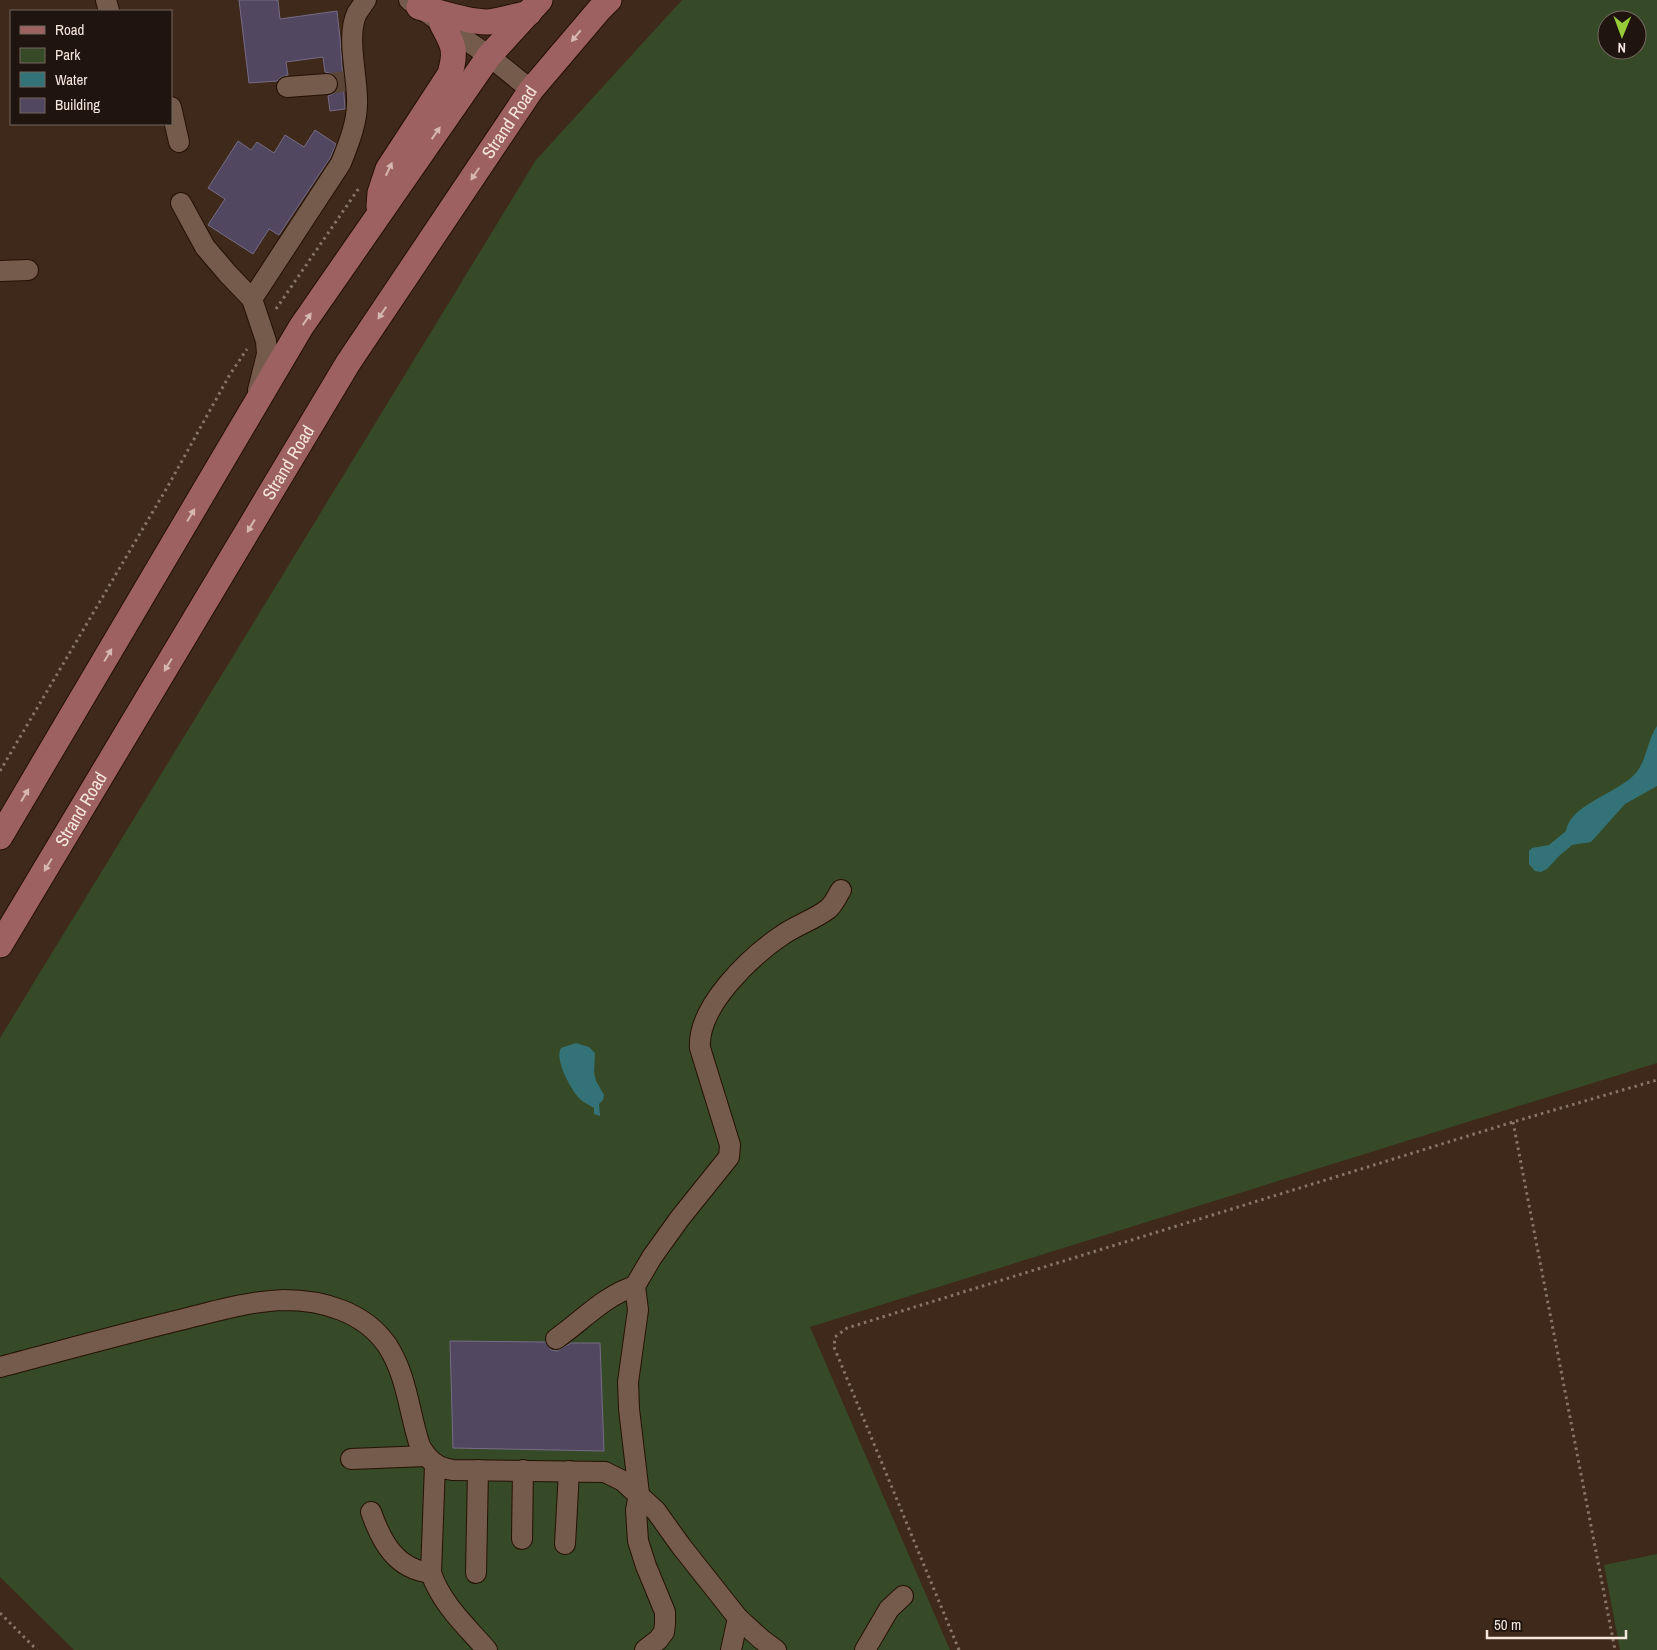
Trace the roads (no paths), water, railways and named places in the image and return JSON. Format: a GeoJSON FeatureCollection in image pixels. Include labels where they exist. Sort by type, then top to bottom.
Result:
{"type":"FeatureCollection","features":[{"type":"Feature","properties":{"kind":"main road","name":"Strand Road"},"geometry":{"type":"LineString","coordinates":[[0,945],[348,363],[531,90],[609,0]]}},
{"type":"Feature","properties":{"kind":"main road"},"geometry":{"type":"LineString","coordinates":[[414,4],[474,21],[504,19],[535,6]]}},
{"type":"Feature","properties":{"kind":"main road"},"geometry":{"type":"LineString","coordinates":[[0,837],[301,327],[489,56],[535,6]]}},
{"type":"Feature","properties":{"kind":"main road"},"geometry":{"type":"LineString","coordinates":[[378,216],[380,193],[388,169],[450,74],[454,61],[454,48],[442,24]]}},
{"type":"Feature","properties":{"kind":"street"},"geometry":{"type":"LineString","coordinates":[[252,298],[341,163],[350,140],[357,100],[351,81],[353,33],[357,14],[366,0]]}},
{"type":"Feature","properties":{"kind":"street"},"geometry":{"type":"LineString","coordinates":[[414,4],[489,56],[531,90]]}},
{"type":"Feature","properties":{"kind":"street"},"geometry":{"type":"LineString","coordinates":[[287,87],[327,84]]}},
{"type":"Feature","properties":{"kind":"street"},"geometry":{"type":"LineString","coordinates":[[172,111],[179,142]]}},
{"type":"Feature","properties":{"kind":"street"},"geometry":{"type":"LineString","coordinates":[[181,203],[205,247],[252,298],[266,341],[267,354],[253,411]]}},
{"type":"Feature","properties":{"kind":"street"},"geometry":{"type":"LineString","coordinates":[[0,270],[28,270]]}},
{"type":"Feature","properties":{"kind":"street"},"geometry":{"type":"LineString","coordinates":[[654,1647],[664,1632],[665,1612],[638,1541],[636,1510],[639,1494],[629,1409],[629,1374],[638,1310],[635,1286],[652,1257],[680,1218],[729,1157],[730,1145],[700,1048],[701,1032],[709,1014],[727,985],[749,962],[780,936],[828,908],[841,890]]}},
{"type":"Feature","properties":{"kind":"street"},"geometry":{"type":"LineString","coordinates":[[556,1339],[607,1300],[621,1291],[635,1286]]}},
{"type":"Feature","properties":{"kind":"street"},"geometry":{"type":"LineString","coordinates":[[0,1367],[144,1329],[249,1304],[284,1300],[321,1304],[344,1310],[364,1322],[387,1344],[398,1365],[416,1434],[430,1460],[431,1573],[443,1599],[486,1650]]}},
{"type":"Feature","properties":{"kind":"street"},"geometry":{"type":"LineString","coordinates":[[351,1460],[430,1460],[444,1469],[453,1470],[605,1472],[622,1481],[656,1510],[681,1546],[738,1618],[776,1650]]}},
{"type":"Feature","properties":{"kind":"street"},"geometry":{"type":"LineString","coordinates":[[476,1572],[478,1470]]}},
{"type":"Feature","properties":{"kind":"street"},"geometry":{"type":"LineString","coordinates":[[522,1539],[523,1470]]}},
{"type":"Feature","properties":{"kind":"street"},"geometry":{"type":"LineString","coordinates":[[565,1544],[570,1471]]}},
{"type":"Feature","properties":{"kind":"street"},"geometry":{"type":"LineString","coordinates":[[371,1512],[377,1529],[386,1545],[396,1557],[407,1566],[431,1573]]}},
{"type":"Feature","properties":{"kind":"street"},"geometry":{"type":"LineString","coordinates":[[865,1650],[889,1609],[904,1596]]}},
{"type":"Feature","properties":{"kind":"street"},"geometry":{"type":"LineString","coordinates":[[731,1650],[738,1618]]}},
{"type":"Feature","properties":{"kind":"water"},"geometry":{"type":"Polygon","coordinates":[[[1657,726],[1657,786],[1625,804],[1591,842],[1572,845],[1547,869],[1541,872],[1535,871],[1529,864],[1529,851],[1532,848],[1549,845],[1566,831],[1569,822],[1576,814],[1634,775],[1642,764],[1657,726]]]}},
{"type":"Feature","properties":{"kind":"water"},"geometry":{"type":"Polygon","coordinates":[[[576,1043],[589,1047],[595,1053],[594,1072],[596,1081],[604,1095],[603,1100],[599,1104],[600,1116],[594,1114],[594,1108],[576,1095],[562,1067],[559,1053],[561,1048],[576,1043]]]}},
{"type":"Feature","properties":{"kind":"tunnel"},"geometry":{"type":"LineString","coordinates":[[327,84],[346,81]]}}]}
